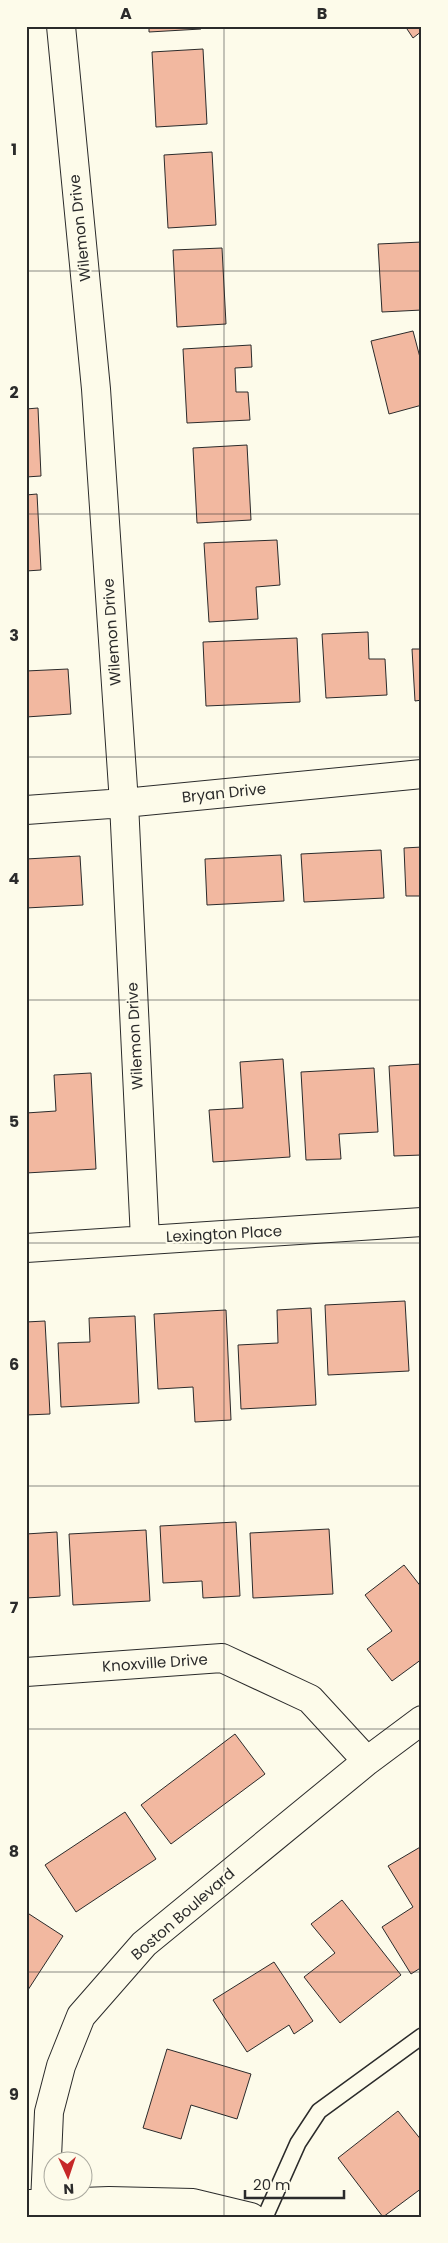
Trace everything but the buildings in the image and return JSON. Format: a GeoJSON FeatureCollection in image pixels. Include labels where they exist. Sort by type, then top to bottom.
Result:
{"type":"FeatureCollection","features":[{"type":"Feature","properties":{"kind":"street","name":"Wilemon Drive"},"geometry":{"type":"LineString","coordinates":[[60,26],[96,389],[124,804],[145,1239]]}},
{"type":"Feature","properties":{"kind":"street","name":"Bryan Drive"},"geometry":{"type":"LineString","coordinates":[[26,810],[124,804],[422,774]]}},
{"type":"Feature","properties":{"kind":"street","name":"Lexington Place"},"geometry":{"type":"LineString","coordinates":[[26,1248],[422,1222]]}},
{"type":"Feature","properties":{"kind":"street","name":"Knoxville Drive"},"geometry":{"type":"LineString","coordinates":[[26,1672],[222,1658],[310,1699],[367,1761]]}},
{"type":"Feature","properties":{"kind":"street","name":"Boston Boulevard"},"geometry":{"type":"LineString","coordinates":[[36,2204],[49,2112],[61,2066],[81,2016],[144,1944],[367,1761],[422,1720]]}},
{"type":"Feature","properties":{"kind":"street"},"geometry":{"type":"LineString","coordinates":[[36,2204],[109,2201],[193,2203],[251,2217]]}},
{"type":"Feature","properties":{"kind":"lane"},"geometry":{"type":"LineString","coordinates":[[265,2217],[298,2143],[318,2111],[422,2036]]}}]}
